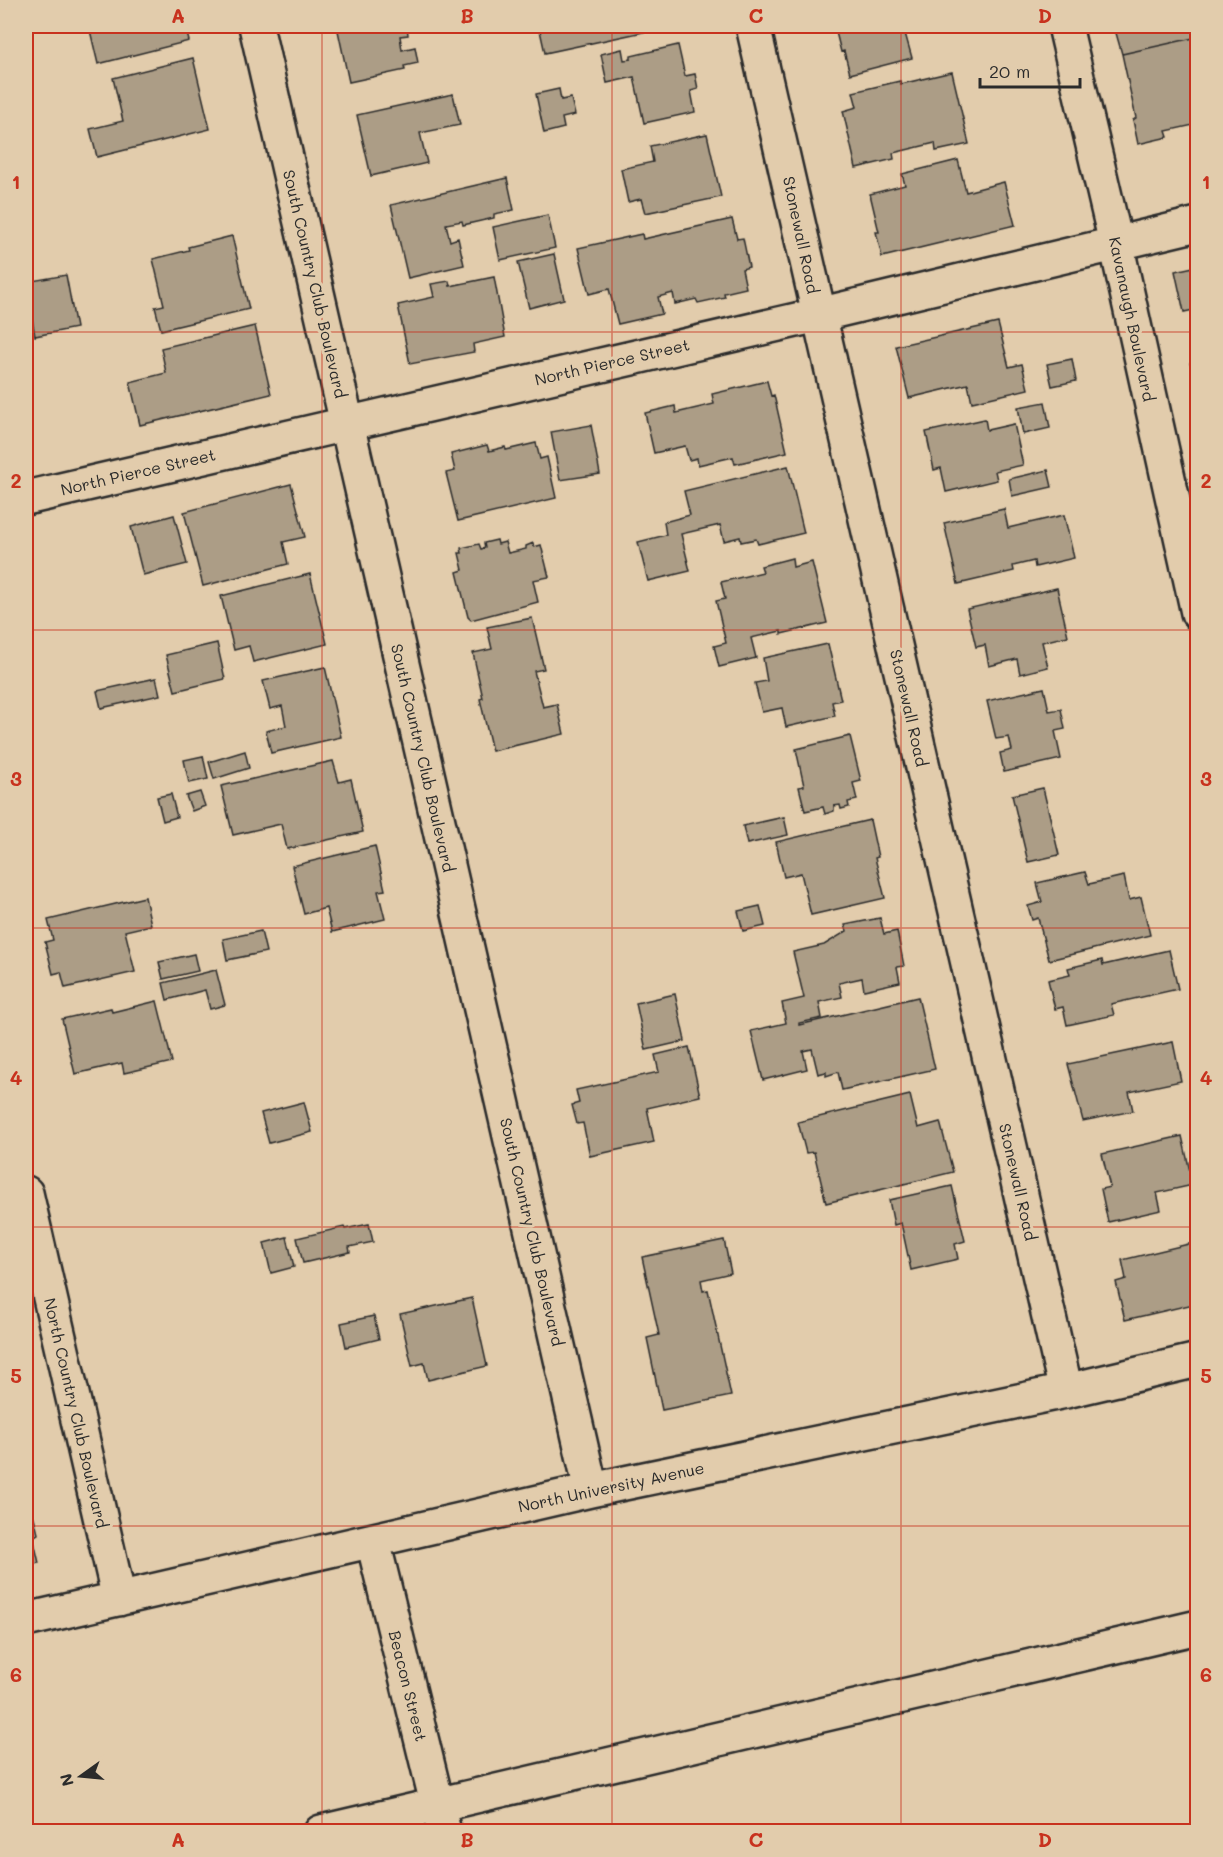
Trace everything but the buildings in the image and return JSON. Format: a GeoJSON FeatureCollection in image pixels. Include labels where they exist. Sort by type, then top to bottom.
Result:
{"type":"FeatureCollection","features":[{"type":"Feature","properties":{"kind":"street","name":"South Country Club Boulevard"},"geometry":{"type":"LineString","coordinates":[[256,26],[591,1490]]}},
{"type":"Feature","properties":{"kind":"street","name":"Stonewall Road"},"geometry":{"type":"LineString","coordinates":[[753,26],[1066,1391]]}},
{"type":"Feature","properties":{"kind":"street","name":"Kavanaugh Boulevard"},"geometry":{"type":"LineString","coordinates":[[1065,26],[1116,243],[1197,613]]}},
{"type":"Feature","properties":{"kind":"street","name":"North Pierce Street"},"geometry":{"type":"LineString","coordinates":[[26,498],[818,315],[1197,224]]}},
{"type":"Feature","properties":{"kind":"street","name":"North Country Club Boulevard"},"geometry":{"type":"LineString","coordinates":[[26,1193],[119,1599]]}},
{"type":"Feature","properties":{"kind":"street","name":"North University Avenue"},"geometry":{"type":"LineString","coordinates":[[26,1620],[591,1490],[1066,1391],[1197,1360]]}},
{"type":"Feature","properties":{"kind":"street","name":"Beacon Street"},"geometry":{"type":"LineString","coordinates":[[373,1542],[441,1818]]}},
{"type":"Feature","properties":{"kind":"street"},"geometry":{"type":"LineString","coordinates":[[321,1832],[441,1818],[686,1748],[1197,1627]]}}]}
